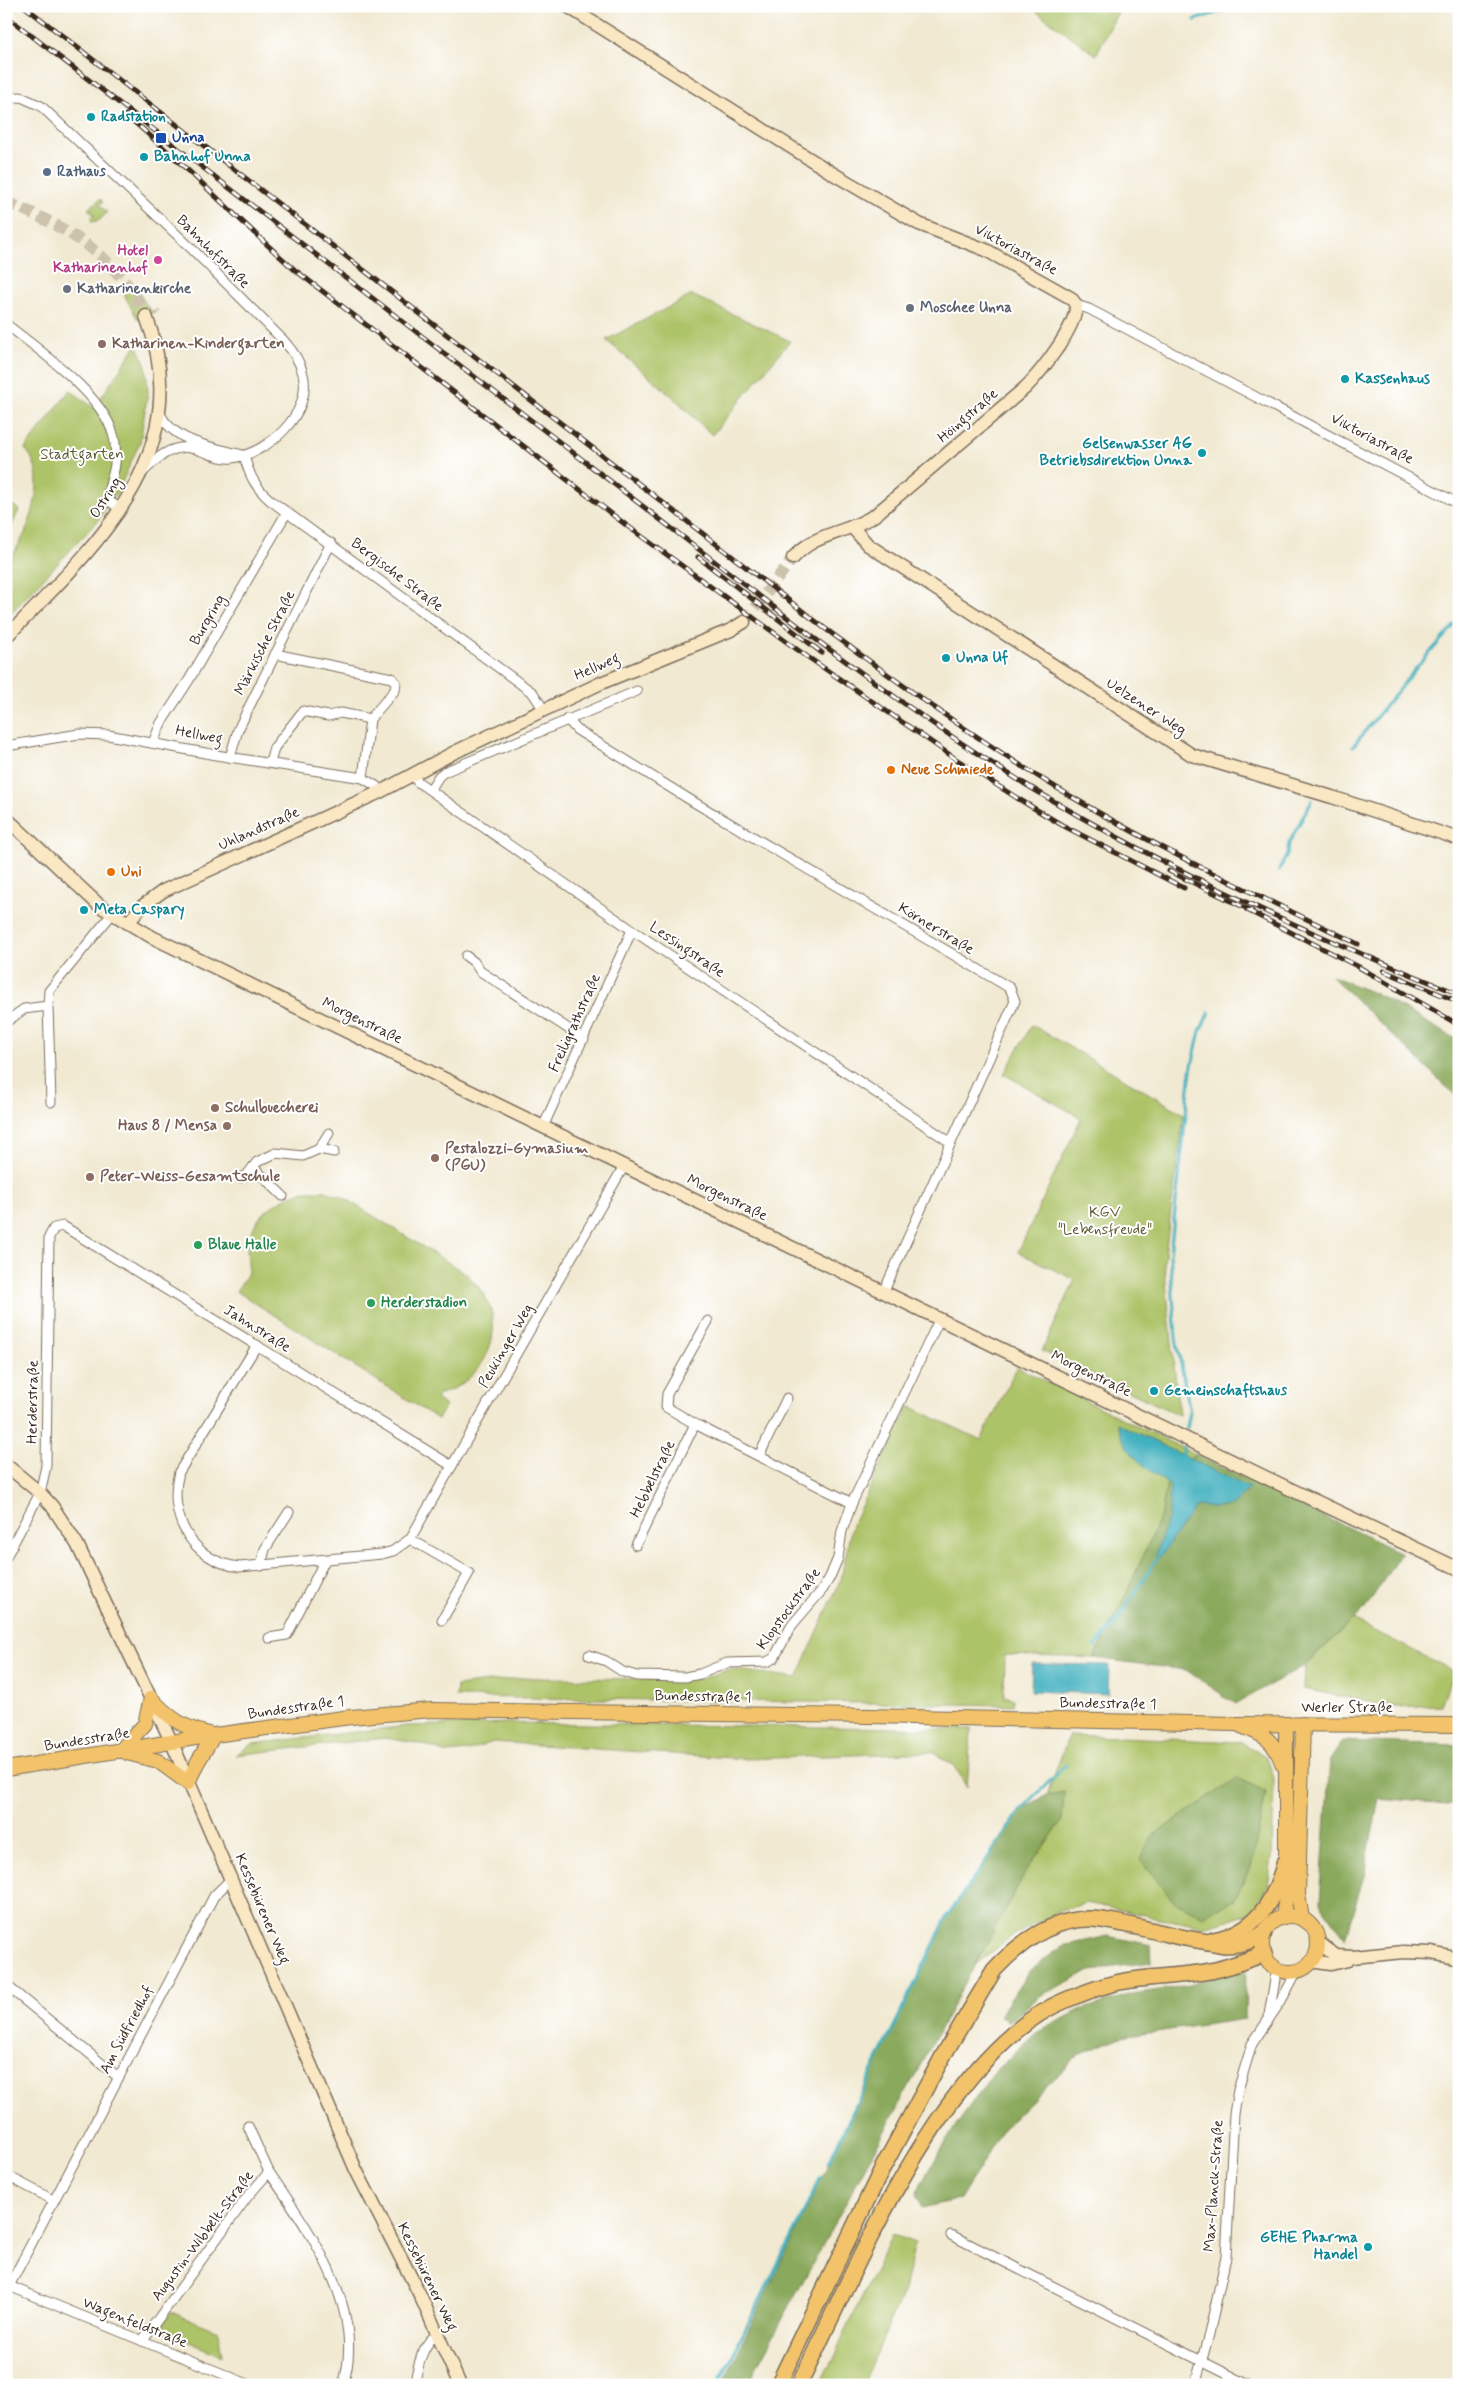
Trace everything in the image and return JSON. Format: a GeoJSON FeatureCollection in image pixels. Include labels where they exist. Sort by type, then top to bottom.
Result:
{"type":"FeatureCollection","features":[{"type":"Feature","properties":{"kind":"highway"},"geometry":{"type":"LineString","coordinates":[[1206,1942],[1230,1935],[1259,1916],[1270,1902],[1280,1882],[1285,1861]]}},
{"type":"Feature","properties":{"kind":"highway"},"geometry":{"type":"LineString","coordinates":[[778,2385],[861,2210],[939,2063],[994,1970],[1011,1952],[1031,1938],[1058,1925],[1091,1919],[1126,1924],[1206,1942],[1235,1945],[1252,1941],[1264,1933]]}},
{"type":"Feature","properties":{"kind":"highway"},"geometry":{"type":"LineString","coordinates":[[799,2385],[902,2178],[978,2067],[1017,2028],[1042,2012],[1092,1989],[1120,1982],[1210,1971],[1264,1954]]}},
{"type":"Feature","properties":{"kind":"main road","name":"Viktoriastraße"},"geometry":{"type":"LineString","coordinates":[[567,6],[832,173],[919,224],[986,250],[1071,298],[1076,305]]}},
{"type":"Feature","properties":{"kind":"main road","name":"Höingstraße"},"geometry":{"type":"LineString","coordinates":[[853,528],[899,497],[1035,378],[1062,340],[1074,318],[1076,305]]}},
{"type":"Feature","properties":{"kind":"main road","name":"Ostring"},"geometry":{"type":"LineString","coordinates":[[6,637],[87,552],[120,510],[140,475],[153,443],[160,414],[162,385],[159,356],[146,316]]}},
{"type":"Feature","properties":{"kind":"main road"},"geometry":{"type":"LineString","coordinates":[[793,558],[801,549],[816,538],[853,528]]}},
{"type":"Feature","properties":{"kind":"main road","name":"Uelzener Weg"},"geometry":{"type":"LineString","coordinates":[[853,528],[868,545],[1192,755],[1332,796],[1459,839]]}},
{"type":"Feature","properties":{"kind":"main road","name":"Hellweg"},"geometry":{"type":"LineString","coordinates":[[413,776],[453,753],[601,683],[731,630],[744,622]]}},
{"type":"Feature","properties":{"kind":"main road","name":"Uhlandstraße"},"geometry":{"type":"LineString","coordinates":[[128,924],[141,907],[163,891],[413,776]]}},
{"type":"Feature","properties":{"kind":"main road","name":"Morgenstraße"},"geometry":{"type":"LineString","coordinates":[[6,818],[95,902],[128,924],[1269,1479],[1459,1568]]}},
{"type":"Feature","properties":{"kind":"main road","name":"Kessebürener Weg"},"geometry":{"type":"LineString","coordinates":[[6,1465],[40,1493],[52,1506],[77,1544],[152,1698],[188,1783],[232,1878],[356,2170],[438,2334],[460,2385]]}},
{"type":"Feature","properties":{"kind":"main road"},"geometry":{"type":"LineString","coordinates":[[152,1698],[166,1715],[180,1725],[214,1735],[197,1763],[188,1783],[158,1762],[120,1751],[145,1724],[152,1698]]}},
{"type":"Feature","properties":{"kind":"main road","name":"Bundesstraße 1"},"geometry":{"type":"LineString","coordinates":[[172,1743],[214,1735],[351,1717],[431,1710],[1235,1724]]}},
{"type":"Feature","properties":{"kind":"main road"},"geometry":{"type":"LineString","coordinates":[[1235,1724],[1268,1739],[1275,1746],[1286,1776]]}},
{"type":"Feature","properties":{"kind":"main road","name":"Werler Straße"},"geometry":{"type":"LineString","coordinates":[[1235,1724],[1459,1725]]}},
{"type":"Feature","properties":{"kind":"main road"},"geometry":{"type":"LineString","coordinates":[[1282,1917],[1286,1896],[1286,1724]]}},
{"type":"Feature","properties":{"kind":"main road"},"geometry":{"type":"LineString","coordinates":[[1302,1918],[1298,1894],[1303,1724]]}},
{"type":"Feature","properties":{"kind":"main road","name":"Bundesstraße"},"geometry":{"type":"LineString","coordinates":[[6,1769],[172,1743]]}},
{"type":"Feature","properties":{"kind":"main road"},"geometry":{"type":"LineString","coordinates":[[1282,1917],[1302,1918],[1310,1924],[1318,1942],[1311,1962],[1297,1971],[1286,1971],[1277,1968],[1264,1954],[1262,1947],[1264,1933],[1272,1923],[1282,1917]]}},
{"type":"Feature","properties":{"kind":"main road"},"geometry":{"type":"LineString","coordinates":[[1318,1942],[1336,1956],[1353,1958]]}},
{"type":"Feature","properties":{"kind":"main road"},"geometry":{"type":"LineString","coordinates":[[1311,1962],[1331,1964],[1353,1958],[1403,1952],[1432,1953],[1459,1959]]}},
{"type":"Feature","properties":{"kind":"street","name":"Bahnhofstraße"},"geometry":{"type":"LineString","coordinates":[[6,98],[21,97],[40,106],[192,250],[297,356],[305,383],[298,409],[291,422],[277,437],[261,448],[244,455],[220,458],[181,447],[167,452],[140,475]]}},
{"type":"Feature","properties":{"kind":"street","name":"Viktoriastraße"},"geometry":{"type":"LineString","coordinates":[[1076,305],[1089,309],[1459,504]]}},
{"type":"Feature","properties":{"kind":"street"},"geometry":{"type":"LineString","coordinates":[[6,324],[60,369],[97,403],[104,414],[115,440],[116,454],[108,500],[120,510]]}},
{"type":"Feature","properties":{"kind":"street"},"geometry":{"type":"LineString","coordinates":[[160,414],[167,425],[180,435],[206,446],[244,455]]}},
{"type":"Feature","properties":{"kind":"street","name":"Bergische Straße"},"geometry":{"type":"LineString","coordinates":[[244,455],[254,484],[270,500],[533,693],[544,710]]}},
{"type":"Feature","properties":{"kind":"street","name":"Burgring"},"geometry":{"type":"LineString","coordinates":[[154,743],[161,723],[189,680],[287,512]]}},
{"type":"Feature","properties":{"kind":"street","name":"Märkische Straße"},"geometry":{"type":"LineString","coordinates":[[230,758],[238,730],[331,543]]}},
{"type":"Feature","properties":{"kind":"street"},"geometry":{"type":"LineString","coordinates":[[275,654],[392,678],[396,683],[395,690],[370,719],[363,778],[370,781],[380,792]]}},
{"type":"Feature","properties":{"kind":"street"},"geometry":{"type":"LineString","coordinates":[[430,790],[444,772],[637,691]]}},
{"type":"Feature","properties":{"kind":"street"},"geometry":{"type":"LineString","coordinates":[[270,764],[274,748],[303,711],[328,716],[341,713],[370,719]]}},
{"type":"Feature","properties":{"kind":"street","name":"Körnerstraße"},"geometry":{"type":"LineString","coordinates":[[567,719],[577,730],[697,804],[1010,988],[1015,1001],[884,1291]]}},
{"type":"Feature","properties":{"kind":"street","name":"Hellweg"},"geometry":{"type":"LineString","coordinates":[[6,746],[79,734],[108,735],[230,758],[363,778]]}},
{"type":"Feature","properties":{"kind":"street","name":"Lessingstraße"},"geometry":{"type":"LineString","coordinates":[[413,776],[430,790],[632,930],[950,1142]]}},
{"type":"Feature","properties":{"kind":"street"},"geometry":{"type":"LineString","coordinates":[[51,1102],[48,1006],[50,991],[54,982],[112,914]]}},
{"type":"Feature","properties":{"kind":"street","name":"Freiligrathstraße"},"geometry":{"type":"LineString","coordinates":[[543,1127],[632,930]]}},
{"type":"Feature","properties":{"kind":"street"},"geometry":{"type":"LineString","coordinates":[[466,956],[474,962],[480,971],[584,1038]]}},
{"type":"Feature","properties":{"kind":"street"},"geometry":{"type":"LineString","coordinates":[[6,1022],[24,1010],[48,1006]]}},
{"type":"Feature","properties":{"kind":"street"},"geometry":{"type":"LineString","coordinates":[[240,1178],[247,1175],[257,1162],[276,1153],[303,1156],[319,1149],[329,1133]]}},
{"type":"Feature","properties":{"kind":"street"},"geometry":{"type":"LineString","coordinates":[[319,1149],[334,1152]]}},
{"type":"Feature","properties":{"kind":"street","name":"Peukinger Weg"},"geometry":{"type":"LineString","coordinates":[[257,1345],[183,1463],[176,1480],[175,1497],[179,1521],[188,1536],[200,1550],[215,1560],[232,1566],[261,1566],[382,1554],[393,1551],[410,1539],[624,1166]]}},
{"type":"Feature","properties":{"kind":"street"},"geometry":{"type":"LineString","coordinates":[[253,1167],[283,1196]]}},
{"type":"Feature","properties":{"kind":"street","name":"Jahnstraße"},"geometry":{"type":"LineString","coordinates":[[49,1237],[54,1228],[64,1226],[452,1466]]}},
{"type":"Feature","properties":{"kind":"street","name":"Herderstraße"},"geometry":{"type":"LineString","coordinates":[[6,1557],[40,1493],[46,1466],[49,1237]]}},
{"type":"Feature","properties":{"kind":"street","name":"Klopstockstraße"},"geometry":{"type":"LineString","coordinates":[[589,1655],[606,1661],[623,1672],[637,1676],[685,1677],[727,1663],[767,1662],[780,1650],[792,1625],[824,1589],[830,1577],[838,1558],[842,1532],[852,1503],[940,1318]]}},
{"type":"Feature","properties":{"kind":"street"},"geometry":{"type":"LineString","coordinates":[[708,1320],[665,1401],[666,1406],[671,1411],[695,1424],[852,1503]]}},
{"type":"Feature","properties":{"kind":"street"},"geometry":{"type":"LineString","coordinates":[[759,1456],[787,1398]]}},
{"type":"Feature","properties":{"kind":"street","name":"Hebbelstraße"},"geometry":{"type":"LineString","coordinates":[[636,1545],[695,1424]]}},
{"type":"Feature","properties":{"kind":"street"},"geometry":{"type":"LineString","coordinates":[[261,1566],[265,1549],[289,1512]]}},
{"type":"Feature","properties":{"kind":"street"},"geometry":{"type":"LineString","coordinates":[[410,1539],[469,1573],[442,1620]]}},
{"type":"Feature","properties":{"kind":"street"},"geometry":{"type":"LineString","coordinates":[[270,1638],[287,1635],[325,1560]]}},
{"type":"Feature","properties":{"kind":"street","name":"Am Südfriedhof"},"geometry":{"type":"LineString","coordinates":[[8,2289],[214,1896],[232,1878]]}},
{"type":"Feature","properties":{"kind":"street","name":"Max-Planck-Straße"},"geometry":{"type":"LineString","coordinates":[[1268,2017],[1277,1968]]}},
{"type":"Feature","properties":{"kind":"street","name":"Max-Planck-Straße"},"geometry":{"type":"LineString","coordinates":[[1195,2385],[1220,2290],[1226,2256],[1230,2212],[1234,2114],[1238,2090],[1252,2044],[1268,2017],[1281,2001],[1297,1971]]}},
{"type":"Feature","properties":{"kind":"street"},"geometry":{"type":"LineString","coordinates":[[6,1985],[118,2077]]}},
{"type":"Feature","properties":{"kind":"street","name":"Augustin-Wibbelt-Straße"},"geometry":{"type":"LineString","coordinates":[[248,2126],[269,2172],[299,2216],[332,2277],[349,2334],[349,2356],[343,2385]]}},
{"type":"Feature","properties":{"kind":"street","name":"Augustin-Wibbelt-Straße"},"geometry":{"type":"LineString","coordinates":[[142,2341],[248,2196],[269,2172]]}},
{"type":"Feature","properties":{"kind":"street"},"geometry":{"type":"LineString","coordinates":[[6,2175],[53,2200]]}},
{"type":"Feature","properties":{"kind":"street"},"geometry":{"type":"LineString","coordinates":[[951,2235],[1249,2385]]}},
{"type":"Feature","properties":{"kind":"street","name":"Wagenfeldstraße"},"geometry":{"type":"LineString","coordinates":[[8,2289],[250,2385]]}},
{"type":"Feature","properties":{"kind":"street"},"geometry":{"type":"LineString","coordinates":[[414,2385],[426,2346],[431,2338],[438,2334]]}},
{"type":"Feature","properties":{"kind":"green space"},"geometry":{"type":"Polygon","coordinates":[[[1029,6],[1121,6],[1096,55],[1029,6]]]}},
{"type":"Feature","properties":{"kind":"green space"},"geometry":{"type":"Polygon","coordinates":[[[100,199],[103,202],[99,205],[107,212],[100,220],[92,222],[91,218],[94,214],[88,209],[100,199]]]}},
{"type":"Feature","properties":{"kind":"green space"},"geometry":{"type":"Polygon","coordinates":[[[125,283],[130,290],[132,289],[137,295],[139,294],[151,311],[158,310],[138,320],[120,287],[125,283]]]}},
{"type":"Feature","properties":{"kind":"green space"},"geometry":{"type":"Polygon","coordinates":[[[692,295],[790,341],[712,435],[672,396],[606,340],[692,295]]]}},
{"type":"Feature","properties":{"kind":"green space","name":"Stadtgarten"},"geometry":{"type":"Polygon","coordinates":[[[137,344],[146,366],[148,392],[140,442],[118,491],[97,522],[6,618],[6,572],[9,562],[29,524],[37,490],[35,467],[25,449],[70,390],[94,408],[137,344]]]}},
{"type":"Feature","properties":{"kind":"green space"},"geometry":{"type":"Polygon","coordinates":[[[6,500],[19,510],[6,538],[6,500]]]}},
{"type":"Feature","properties":{"kind":"green space"},"geometry":{"type":"Polygon","coordinates":[[[1330,975],[1383,997],[1459,1041],[1459,1099],[1330,975]]]}},
{"type":"Feature","properties":{"kind":"green space","name":"KGV \"Lebensfreude\""},"geometry":{"type":"Polygon","coordinates":[[[1032,1025],[1184,1114],[1164,1262],[1179,1415],[1042,1351],[1075,1280],[1018,1252],[1081,1118],[1004,1074],[1032,1025]]]}},
{"type":"Feature","properties":{"kind":"green space","name":"Herderstadion"},"geometry":{"type":"Polygon","coordinates":[[[305,1191],[325,1191],[343,1197],[468,1275],[483,1293],[490,1308],[493,1324],[492,1340],[487,1354],[479,1368],[468,1379],[454,1388],[439,1394],[436,1399],[446,1406],[438,1419],[236,1291],[247,1274],[248,1244],[255,1224],[261,1216],[277,1203],[305,1191]]]}},
{"type":"Feature","properties":{"kind":"green space"},"geometry":{"type":"Polygon","coordinates":[[[1017,1367],[1196,1455],[1168,1475],[1162,1512],[1122,1604],[1094,1658],[1005,1655],[1004,1696],[1014,1699],[1013,1705],[456,1697],[457,1686],[520,1678],[701,1679],[730,1669],[797,1678],[841,1579],[852,1525],[909,1406],[981,1440],[1017,1367]]]}},
{"type":"Feature","properties":{"kind":"green space"},"geometry":{"type":"Polygon","coordinates":[[[1196,1455],[1401,1553],[1365,1609],[1305,1665],[1236,1704],[1186,1670],[1094,1658],[1122,1604],[1162,1512],[1168,1475],[1196,1455]]]}},
{"type":"Feature","properties":{"kind":"green space"},"geometry":{"type":"Polygon","coordinates":[[[1353,1620],[1454,1671],[1441,1705],[1395,1707],[1304,1689],[1305,1666],[1353,1620]]]}},
{"type":"Feature","properties":{"kind":"green space"},"geometry":{"type":"Polygon","coordinates":[[[509,1723],[971,1729],[967,1788],[955,1766],[932,1752],[747,1759],[493,1742],[468,1751],[447,1753],[422,1744],[385,1738],[235,1755],[252,1744],[407,1726],[509,1723]]]}},
{"type":"Feature","properties":{"kind":"green space"},"geometry":{"type":"Polygon","coordinates":[[[1069,1735],[1241,1742],[1267,1757],[1274,1779],[1272,1856],[1268,1887],[1252,1913],[1204,1927],[1086,1903],[1057,1912],[1011,1937],[975,1965],[1027,1869],[1062,1821],[1064,1792],[1047,1795],[1069,1735]]]}},
{"type":"Feature","properties":{"kind":"green space"},"geometry":{"type":"Polygon","coordinates":[[[1343,1741],[1459,1745],[1459,1805],[1379,1798],[1364,1876],[1345,1938],[1320,1902],[1330,1760],[1343,1741]]]}},
{"type":"Feature","properties":{"kind":"green space"},"geometry":{"type":"Polygon","coordinates":[[[1238,1778],[1266,1792],[1252,1864],[1235,1899],[1203,1916],[1173,1901],[1140,1859],[1153,1835],[1238,1778]]]}},
{"type":"Feature","properties":{"kind":"green space"},"geometry":{"type":"Polygon","coordinates":[[[1064,1792],[1062,1821],[1027,1869],[756,2368],[749,2385],[722,2385],[948,1915],[1021,1810],[1047,1795],[1064,1792]]]}},
{"type":"Feature","properties":{"kind":"green space"},"geometry":{"type":"Polygon","coordinates":[[[1108,1936],[1151,1945],[1152,1962],[1091,1970],[1040,1996],[1008,2023],[1000,2015],[1030,1970],[1063,1946],[1108,1936]]]}},
{"type":"Feature","properties":{"kind":"green space"},"geometry":{"type":"Polygon","coordinates":[[[1246,1968],[1245,2019],[1121,2037],[1077,2056],[1003,2129],[960,2199],[923,2208],[916,2193],[956,2125],[994,2072],[1036,2033],[1080,2010],[1131,1994],[1174,1988],[1246,1968]]]}},
{"type":"Feature","properties":{"kind":"green space"},"geometry":{"type":"Polygon","coordinates":[[[892,2235],[915,2243],[904,2290],[863,2385],[820,2385],[892,2235]]]}},
{"type":"Feature","properties":{"kind":"green space"},"geometry":{"type":"Polygon","coordinates":[[[171,2312],[218,2331],[222,2356],[159,2329],[171,2312]]]}},
{"type":"Feature","properties":{"kind":"water"},"geometry":{"type":"Polygon","coordinates":[[[1117,1423],[1249,1488],[1236,1502],[1226,1507],[1196,1506],[1156,1561],[1156,1553],[1169,1516],[1170,1486],[1144,1466],[1131,1452],[1125,1444],[1117,1423]]]}},
{"type":"Feature","properties":{"kind":"water"},"geometry":{"type":"Polygon","coordinates":[[[1032,1664],[1109,1665],[1108,1694],[1031,1691],[1032,1664]]]}},
{"type":"Feature","properties":{"kind":"waterway"},"geometry":{"type":"LineString","coordinates":[[1195,20],[1237,6]]}},
{"type":"Feature","properties":{"kind":"waterway"},"geometry":{"type":"LineString","coordinates":[[1353,746],[1417,667],[1459,620]]}},
{"type":"Feature","properties":{"kind":"waterway"},"geometry":{"type":"LineString","coordinates":[[1279,870],[1287,855],[1289,843],[1312,800]]}},
{"type":"Feature","properties":{"kind":"waterway"},"geometry":{"type":"LineString","coordinates":[[1187,1428],[1190,1412],[1176,1338],[1170,1254],[1191,1070],[1200,1031],[1209,1012]]}},
{"type":"Feature","properties":{"kind":"waterway"},"geometry":{"type":"LineString","coordinates":[[1181,1459],[1183,1447]]}},
{"type":"Feature","properties":{"kind":"waterway"},"geometry":{"type":"LineString","coordinates":[[1095,1647],[1120,1617],[1157,1558]]}},
{"type":"Feature","properties":{"kind":"waterway"},"geometry":{"type":"LineString","coordinates":[[828,2163],[948,1915],[1021,1810],[1066,1765]]}},
{"type":"Feature","properties":{"kind":"waterway"},"geometry":{"type":"LineString","coordinates":[[718,2385],[821,2177]]}},
{"type":"Feature","properties":{"kind":"tunnel"},"geometry":{"type":"LineString","coordinates":[[6,202],[49,222],[88,246],[120,276],[146,316]]}},
{"type":"Feature","properties":{"kind":"tunnel"},"geometry":{"type":"LineString","coordinates":[[744,622],[793,558]]}},
{"type":"Feature","properties":{"kind":"railway"},"geometry":{"type":"LineString","coordinates":[[24,6],[823,627],[915,694],[1008,757],[1072,797],[1142,837],[1358,944]]}},
{"type":"Feature","properties":{"kind":"railway"},"geometry":{"type":"LineString","coordinates":[[6,16],[814,638],[944,731],[1025,784],[1128,843],[1182,871],[1293,924],[1459,994]]}},
{"type":"Feature","properties":{"kind":"railway"},"geometry":{"type":"LineString","coordinates":[[126,115],[295,270],[626,525],[802,653],[956,759],[1062,825],[1184,888]]}},
{"type":"Feature","properties":{"kind":"railway"},"geometry":{"type":"LineString","coordinates":[[698,557],[822,653]]}},
{"type":"Feature","properties":{"kind":"railway"},"geometry":{"type":"LineString","coordinates":[[1169,871],[1252,911]]}},
{"type":"Feature","properties":{"kind":"railway"},"geometry":{"type":"LineString","coordinates":[[1247,910],[1357,966],[1459,1025]]}},
{"type":"Feature","properties":{"kind":"railway"},"geometry":{"type":"LineString","coordinates":[[1384,971],[1459,1002]]}},
{"type":"Feature","properties":{"kind":"place","name":"Radstation"},"geometry":{"type":"Point","coordinates":[91,117]}},
{"type":"Feature","properties":{"kind":"place","name":"Unna"},"geometry":{"type":"Point","coordinates":[161,138]}},
{"type":"Feature","properties":{"kind":"place","name":"Bahnhof Unna"},"geometry":{"type":"Point","coordinates":[144,157]}},
{"type":"Feature","properties":{"kind":"place","name":"Rathaus"},"geometry":{"type":"Point","coordinates":[47,172]}},
{"type":"Feature","properties":{"kind":"place","name":"Hotel Katharinenhof"},"geometry":{"type":"Point","coordinates":[158,260]}},
{"type":"Feature","properties":{"kind":"place","name":"Katharinenkirche"},"geometry":{"type":"Point","coordinates":[67,289]}},
{"type":"Feature","properties":{"kind":"place","name":"Moschee Unna"},"geometry":{"type":"Point","coordinates":[910,308]}},
{"type":"Feature","properties":{"kind":"place","name":"Katharinen-Kindergarten"},"geometry":{"type":"Point","coordinates":[102,344]}},
{"type":"Feature","properties":{"kind":"place","name":"Kassenhaus"},"geometry":{"type":"Point","coordinates":[1345,379]}},
{"type":"Feature","properties":{"kind":"place","name":"Gelsenwasser AG Betriebsdirektion Unna"},"geometry":{"type":"Point","coordinates":[1202,453]}},
{"type":"Feature","properties":{"kind":"place","name":"Unna Uf"},"geometry":{"type":"Point","coordinates":[946,658]}},
{"type":"Feature","properties":{"kind":"place","name":"Neue Schmiede"},"geometry":{"type":"Point","coordinates":[891,770]}},
{"type":"Feature","properties":{"kind":"place","name":"Uni"},"geometry":{"type":"Point","coordinates":[111,872]}},
{"type":"Feature","properties":{"kind":"place","name":"Meta Caspary"},"geometry":{"type":"Point","coordinates":[84,910]}},
{"type":"Feature","properties":{"kind":"place","name":"Schulbuecherei"},"geometry":{"type":"Point","coordinates":[215,1108]}},
{"type":"Feature","properties":{"kind":"place","name":"Haus 8 / Mensa"},"geometry":{"type":"Point","coordinates":[227,1126]}},
{"type":"Feature","properties":{"kind":"place","name":"Pestalozzi-Gymasium (PGU)"},"geometry":{"type":"Point","coordinates":[435,1158]}},
{"type":"Feature","properties":{"kind":"place","name":"Peter-Weiss-Gesamtschule"},"geometry":{"type":"Point","coordinates":[90,1177]}},
{"type":"Feature","properties":{"kind":"place","name":"Blaue Halle"},"geometry":{"type":"Point","coordinates":[198,1245]}},
{"type":"Feature","properties":{"kind":"place","name":"Herderstadion"},"geometry":{"type":"Point","coordinates":[371,1303]}},
{"type":"Feature","properties":{"kind":"place","name":"Gemeinschaftshaus"},"geometry":{"type":"Point","coordinates":[1154,1391]}},
{"type":"Feature","properties":{"kind":"place","name":"GEHE Pharma Handel"},"geometry":{"type":"Point","coordinates":[1368,2247]}}]}
